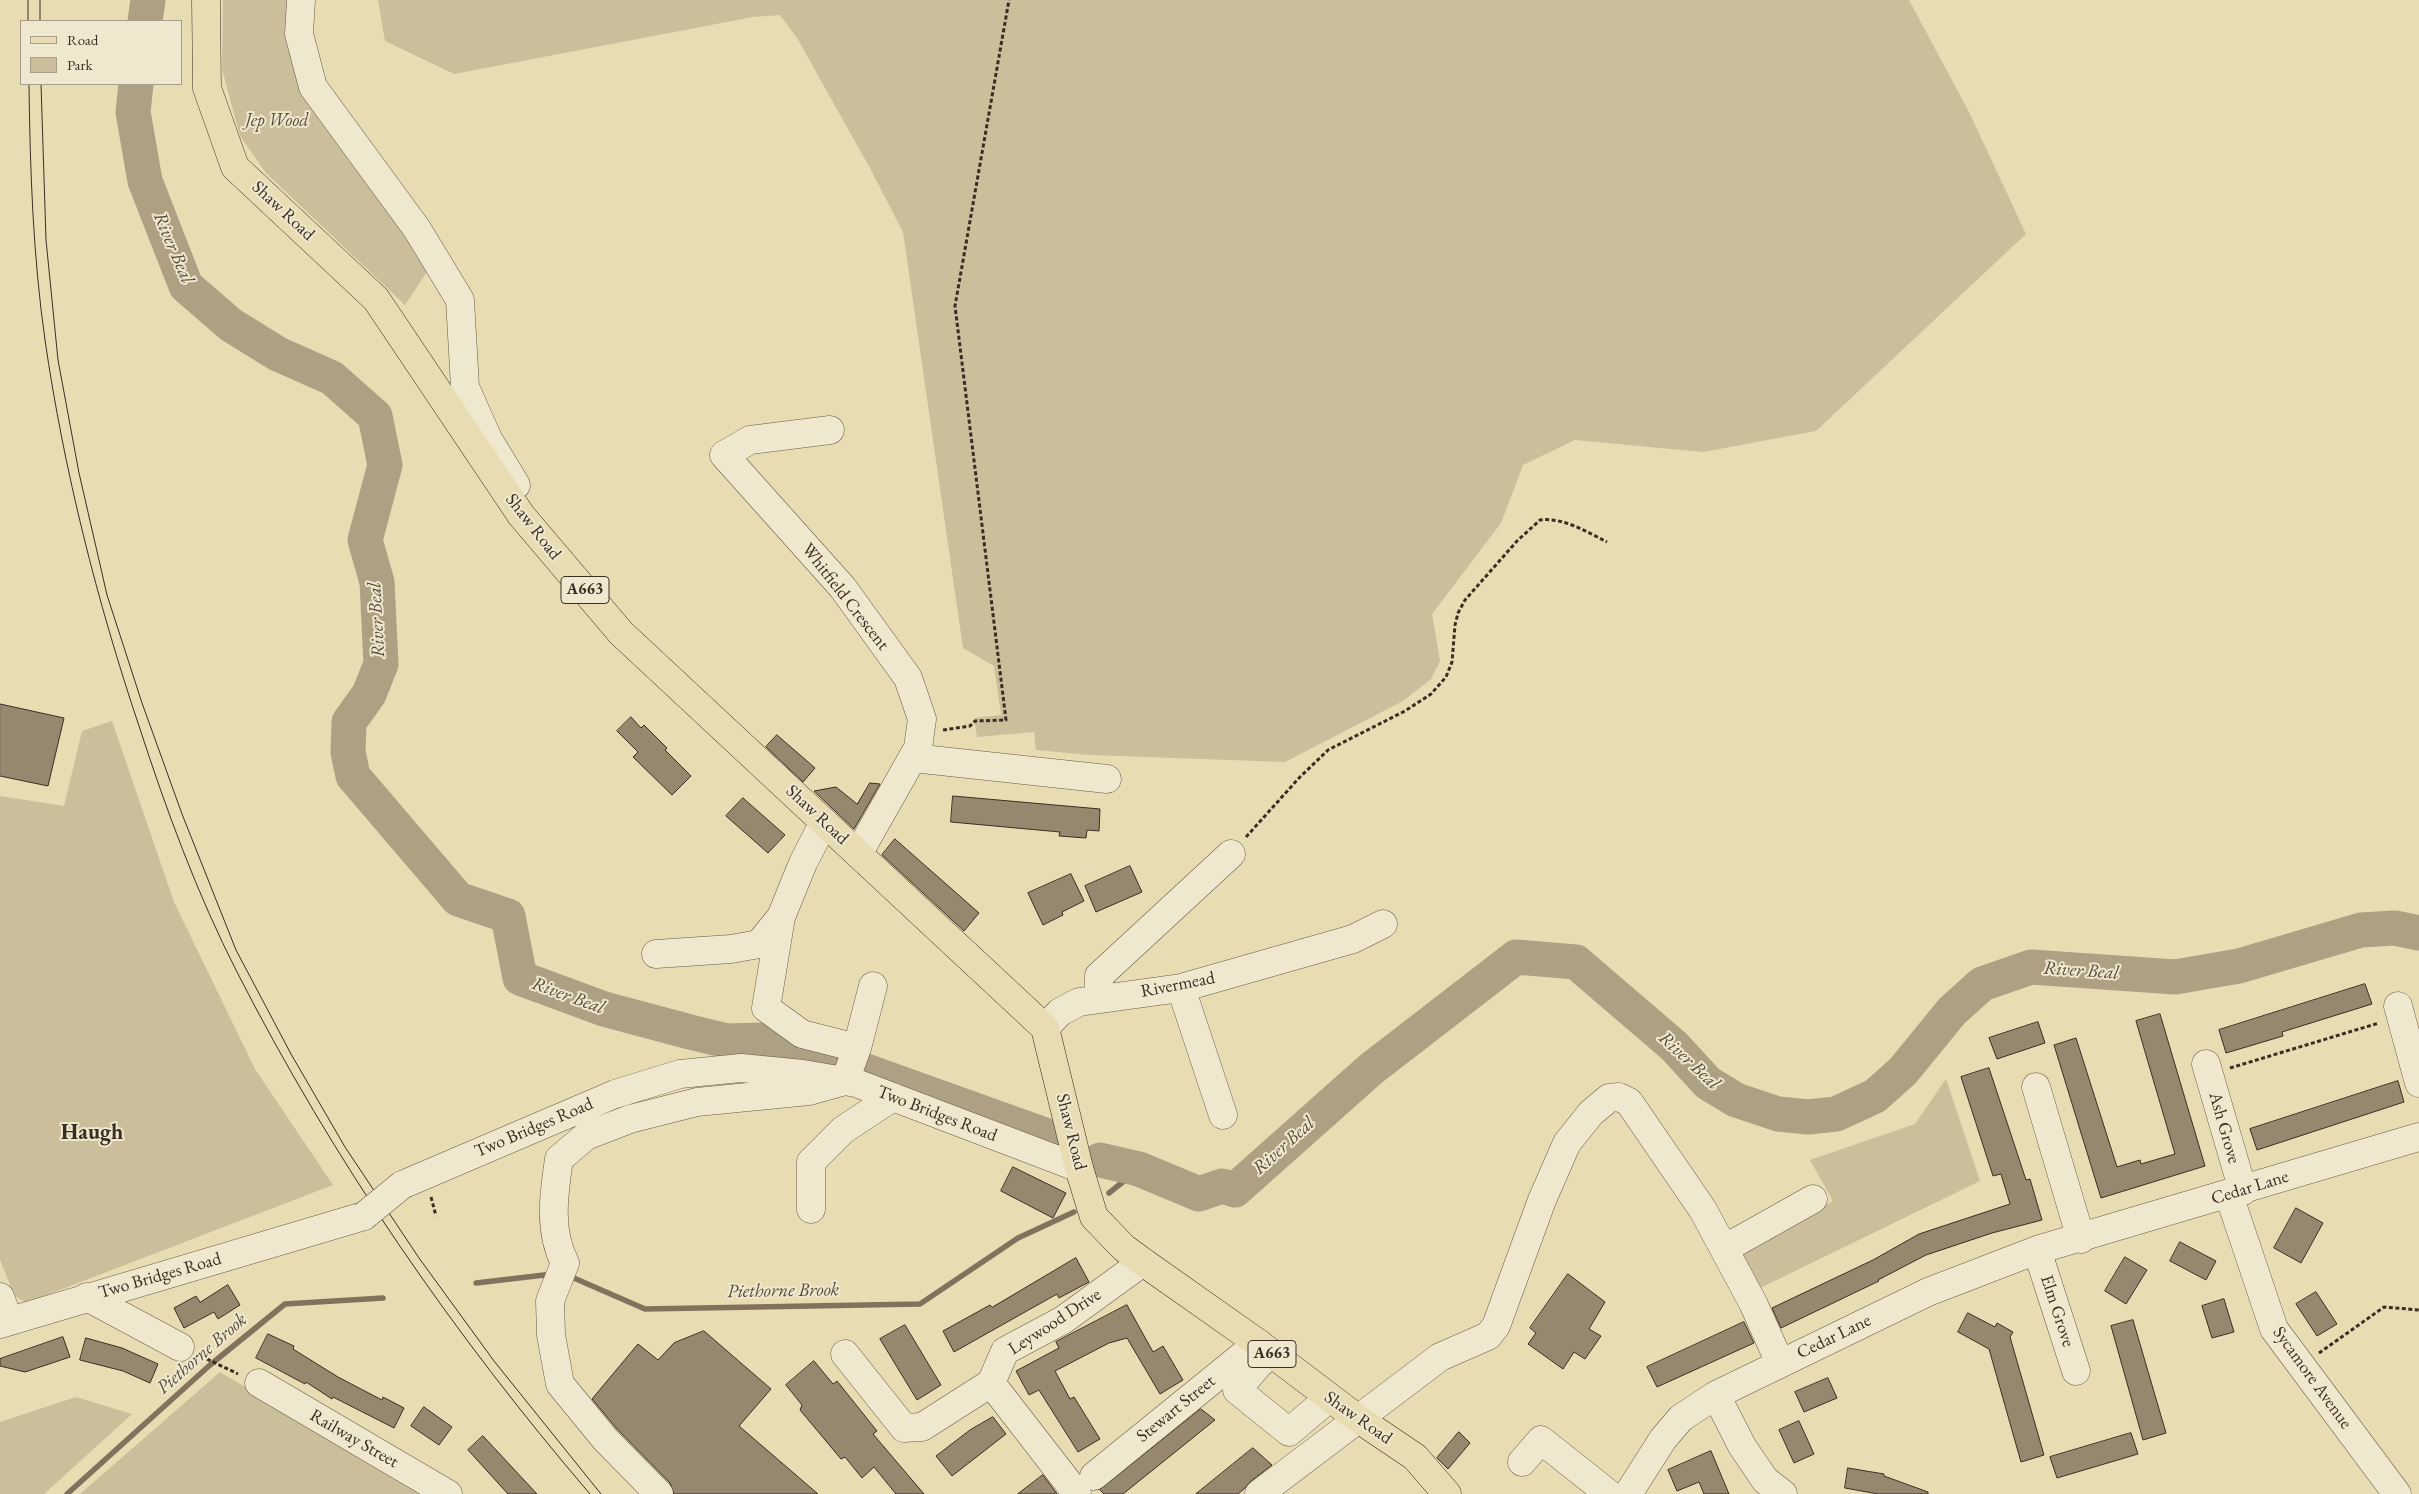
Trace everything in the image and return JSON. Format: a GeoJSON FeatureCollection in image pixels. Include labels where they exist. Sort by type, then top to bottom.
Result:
{"type":"FeatureCollection","features":[{"type":"Feature","properties":{"kind":"main road","name":"Shaw Road"},"geometry":{"type":"LineString","coordinates":[[206,0],[207,88],[235,167],[376,299],[521,515],[621,633],[1045,1028],[1079,1168],[1094,1217],[1124,1248],[1265,1348],[1329,1398],[1415,1456],[1447,1494]]}},
{"type":"Feature","properties":{"kind":"street"},"geometry":{"type":"LineString","coordinates":[[301,0],[299,34],[312,87],[417,229],[460,300],[465,387],[488,440],[521,492],[521,515]]}},
{"type":"Feature","properties":{"kind":"street","name":"Whitfield Crescent"},"geometry":{"type":"LineString","coordinates":[[830,430],[750,440],[724,455],[843,588],[908,678],[922,719],[916,746]]}},
{"type":"Feature","properties":{"kind":"street"},"geometry":{"type":"LineString","coordinates":[[858,854],[916,746],[1107,779]]}},
{"type":"Feature","properties":{"kind":"street"},"geometry":{"type":"LineString","coordinates":[[824,822],[803,863],[781,917],[766,1008],[802,1034],[857,1048]]}},
{"type":"Feature","properties":{"kind":"street"},"geometry":{"type":"LineString","coordinates":[[1099,999],[1099,976],[1230,854]]}},
{"type":"Feature","properties":{"kind":"street"},"geometry":{"type":"LineString","coordinates":[[656,954],[731,949],[759,944],[781,917]]}},
{"type":"Feature","properties":{"kind":"street","name":"Rivermead"},"geometry":{"type":"LineString","coordinates":[[1045,1028],[1060,1012],[1079,1002],[1180,988],[1352,939],[1383,924]]}},
{"type":"Feature","properties":{"kind":"street"},"geometry":{"type":"LineString","coordinates":[[659,1494],[605,1439],[560,1384],[551,1335],[550,1301],[561,1272],[560,1254],[552,1208],[559,1159],[586,1136],[630,1119],[697,1102],[808,1091],[845,1081],[857,1048],[873,986]]}},
{"type":"Feature","properties":{"kind":"street"},"geometry":{"type":"LineString","coordinates":[[1180,988],[1223,1115]]}},
{"type":"Feature","properties":{"kind":"street"},"geometry":{"type":"LineString","coordinates":[[2400,1011],[2419,1083]]}},
{"type":"Feature","properties":{"kind":"street","name":"Two Bridges Road"},"geometry":{"type":"LineString","coordinates":[[3,1314],[86,1297],[364,1216],[402,1185],[614,1094],[680,1074],[741,1068],[804,1074],[845,1081],[893,1097],[1079,1168]]}},
{"type":"Feature","properties":{"kind":"street","name":"Ash Grove"},"geometry":{"type":"LineString","coordinates":[[2208,1069],[2236,1193]]}},
{"type":"Feature","properties":{"kind":"street"},"geometry":{"type":"LineString","coordinates":[[2036,1087],[2081,1239]]}},
{"type":"Feature","properties":{"kind":"street"},"geometry":{"type":"LineString","coordinates":[[811,1209],[811,1162],[843,1130],[893,1097]]}},
{"type":"Feature","properties":{"kind":"street"},"geometry":{"type":"LineString","coordinates":[[1262,1493],[1357,1418],[1440,1357],[1488,1336],[1496,1326],[1542,1200],[1567,1143],[1591,1113],[1609,1098],[1619,1097],[1629,1102],[1703,1210],[1753,1302],[1780,1363]]}},
{"type":"Feature","properties":{"kind":"street","name":"Cedar Lane"},"geometry":{"type":"LineString","coordinates":[[1628,1494],[1680,1418],[1716,1395],[1928,1292],[2037,1250],[2081,1239],[2419,1137]]}},
{"type":"Feature","properties":{"kind":"street","name":"Sycamore Avenue"},"geometry":{"type":"LineString","coordinates":[[2236,1193],[2274,1329],[2397,1494]]}},
{"type":"Feature","properties":{"kind":"street"},"geometry":{"type":"LineString","coordinates":[[1724,1249],[1813,1199]]}},
{"type":"Feature","properties":{"kind":"street","name":"Elm Grove"},"geometry":{"type":"LineString","coordinates":[[2037,1250],[2076,1371]]}},
{"type":"Feature","properties":{"kind":"street","name":"Leywood Drive"},"geometry":{"type":"LineString","coordinates":[[991,1382],[1005,1350],[1063,1320],[1143,1262]]}},
{"type":"Feature","properties":{"kind":"street"},"geometry":{"type":"LineString","coordinates":[[86,1297],[190,1352]]}},
{"type":"Feature","properties":{"kind":"street"},"geometry":{"type":"LineString","coordinates":[[1265,1348],[1259,1364],[1237,1390],[1276,1422],[1289,1432],[1329,1398]]}},
{"type":"Feature","properties":{"kind":"street","name":"Stewart Street"},"geometry":{"type":"LineString","coordinates":[[1086,1485],[1265,1348]]}},
{"type":"Feature","properties":{"kind":"street"},"geometry":{"type":"LineString","coordinates":[[845,1354],[904,1428],[922,1427],[991,1382],[1086,1485]]}},
{"type":"Feature","properties":{"kind":"street","name":"Railway Street"},"geometry":{"type":"LineString","coordinates":[[259,1384],[448,1494]]}},
{"type":"Feature","properties":{"kind":"street"},"geometry":{"type":"LineString","coordinates":[[1716,1395],[1742,1446],[1764,1480],[1783,1494]]}},
{"type":"Feature","properties":{"kind":"street"},"geometry":{"type":"LineString","coordinates":[[1522,1462],[1542,1440],[1609,1494]]}},
{"type":"Feature","properties":{"kind":"path"},"geometry":{"type":"LineString","coordinates":[[916,746],[970,726],[975,720],[1006,720],[955,306],[1009,0]]}},
{"type":"Feature","properties":{"kind":"path"},"geometry":{"type":"LineString","coordinates":[[1230,854],[1299,778],[1328,750],[1405,711],[1436,688],[1446,677],[1452,662],[1455,625],[1461,606],[1488,574],[1540,520],[1558,520],[1584,530],[1607,542]]}},
{"type":"Feature","properties":{"kind":"path"},"geometry":{"type":"LineString","coordinates":[[2208,1069],[2400,1011]]}},
{"type":"Feature","properties":{"kind":"path"},"geometry":{"type":"LineString","coordinates":[[430,1193],[436,1216]]}},
{"type":"Feature","properties":{"kind":"path"},"geometry":{"type":"LineString","coordinates":[[2302,1365],[2384,1307],[2419,1310]]}},
{"type":"Feature","properties":{"kind":"path"},"geometry":{"type":"LineString","coordinates":[[190,1352],[226,1368]]}},
{"type":"Feature","properties":{"kind":"green space","name":"Jep Wood"},"geometry":{"type":"Polygon","coordinates":[[[223,0],[288,0],[306,94],[349,161],[433,263],[405,305],[266,173],[240,136],[222,69],[223,0]]]}},
{"type":"Feature","properties":{"kind":"green space"},"geometry":{"type":"Polygon","coordinates":[[[378,0],[1909,0],[1969,112],[2026,234],[1816,431],[1703,452],[1575,440],[1523,465],[1501,523],[1432,614],[1440,661],[1431,679],[1403,701],[1285,762],[1090,755],[1036,750],[1034,732],[977,737],[974,718],[1001,715],[994,666],[963,648],[903,232],[871,170],[797,38],[780,15],[753,17],[454,74],[385,41],[378,0]]]}},
{"type":"Feature","properties":{"kind":"green space"},"geometry":{"type":"Polygon","coordinates":[[[112,721],[174,902],[255,1069],[333,1185],[26,1303],[14,1295],[0,1260],[0,796],[64,806],[82,731],[112,721]]]}},
{"type":"Feature","properties":{"kind":"green space"},"geometry":{"type":"Polygon","coordinates":[[[1946,1079],[1980,1181],[1756,1290],[1737,1255],[1833,1201],[1810,1160],[1915,1124],[1946,1079]]]}},
{"type":"Feature","properties":{"kind":"green space"},"geometry":{"type":"Polygon","coordinates":[[[220,1372],[425,1494],[80,1494],[220,1372]]]}},
{"type":"Feature","properties":{"kind":"green space"},"geometry":{"type":"Polygon","coordinates":[[[76,1397],[132,1414],[44,1494],[0,1494],[0,1422],[76,1397]]]}},
{"type":"Feature","properties":{"kind":"building"},"geometry":{"type":"Polygon","coordinates":[[[0,704],[64,718],[48,786],[0,776],[0,704]]]}},
{"type":"Feature","properties":{"kind":"building"},"geometry":{"type":"Polygon","coordinates":[[[631,717],[641,728],[644,725],[691,776],[672,795],[633,757],[638,752],[617,731],[631,717]]]}},
{"type":"Feature","properties":{"kind":"building"},"geometry":{"type":"Polygon","coordinates":[[[777,735],[815,768],[803,782],[766,747],[777,735]]]}},
{"type":"Feature","properties":{"kind":"building"},"geometry":{"type":"Polygon","coordinates":[[[870,783],[880,784],[854,829],[814,791],[836,787],[857,804],[870,783]]]}},
{"type":"Feature","properties":{"kind":"building"},"geometry":{"type":"Polygon","coordinates":[[[953,796],[1100,809],[1099,831],[1087,830],[1086,838],[1059,836],[1060,832],[951,822],[953,796]]]}},
{"type":"Feature","properties":{"kind":"building"},"geometry":{"type":"Polygon","coordinates":[[[743,798],[785,835],[768,853],[726,816],[743,798]]]}},
{"type":"Feature","properties":{"kind":"building"},"geometry":{"type":"Polygon","coordinates":[[[895,839],[979,913],[964,931],[882,855],[895,839]]]}},
{"type":"Feature","properties":{"kind":"building"},"geometry":{"type":"Polygon","coordinates":[[[1130,866],[1142,892],[1096,912],[1085,886],[1130,866]]]}},
{"type":"Feature","properties":{"kind":"building"},"geometry":{"type":"Polygon","coordinates":[[[1071,874],[1084,901],[1062,912],[1063,915],[1043,925],[1028,893],[1071,874]]]}},
{"type":"Feature","properties":{"kind":"building"},"geometry":{"type":"Polygon","coordinates":[[[2365,984],[2372,1004],[2282,1032],[2283,1036],[2226,1053],[2219,1030],[2365,984]]]}},
{"type":"Feature","properties":{"kind":"building"},"geometry":{"type":"Polygon","coordinates":[[[2160,1014],[2205,1166],[2101,1198],[2054,1045],[2076,1038],[2117,1167],[2140,1160],[2141,1164],[2175,1154],[2136,1021],[2160,1014]]]}},
{"type":"Feature","properties":{"kind":"building"},"geometry":{"type":"Polygon","coordinates":[[[2038,1022],[2045,1043],[1997,1059],[1989,1038],[2038,1022]]]}},
{"type":"Feature","properties":{"kind":"building"},"geometry":{"type":"Polygon","coordinates":[[[1989,1068],[2026,1180],[2030,1179],[2042,1220],[1992,1233],[1926,1255],[1879,1281],[1781,1328],[1772,1308],[1873,1260],[1919,1234],[2010,1204],[2001,1174],[1993,1176],[1961,1077],[1989,1068]]]}},
{"type":"Feature","properties":{"kind":"building"},"geometry":{"type":"Polygon","coordinates":[[[2398,1081],[2404,1102],[2257,1150],[2250,1129],[2398,1081]]]}},
{"type":"Feature","properties":{"kind":"building"},"geometry":{"type":"Polygon","coordinates":[[[1013,1167],[1066,1193],[1053,1218],[1001,1191],[1013,1167]]]}},
{"type":"Feature","properties":{"kind":"building"},"geometry":{"type":"Polygon","coordinates":[[[2296,1208],[2323,1223],[2301,1263],[2274,1248],[2296,1208]]]}},
{"type":"Feature","properties":{"kind":"building"},"geometry":{"type":"Polygon","coordinates":[[[2180,1242],[2216,1261],[2206,1280],[2170,1261],[2180,1242]]]}},
{"type":"Feature","properties":{"kind":"building"},"geometry":{"type":"Polygon","coordinates":[[[2125,1257],[2147,1270],[2126,1304],[2105,1291],[2125,1257]]]}},
{"type":"Feature","properties":{"kind":"building"},"geometry":{"type":"Polygon","coordinates":[[[1076,1258],[1089,1282],[1059,1298],[1057,1294],[954,1352],[943,1331],[990,1305],[992,1307],[1076,1258]]]}},
{"type":"Feature","properties":{"kind":"building"},"geometry":{"type":"Polygon","coordinates":[[[1568,1274],[1605,1302],[1589,1329],[1601,1336],[1585,1359],[1574,1352],[1563,1369],[1528,1344],[1536,1333],[1530,1328],[1568,1274]]]}},
{"type":"Feature","properties":{"kind":"building"},"geometry":{"type":"Polygon","coordinates":[[[228,1285],[240,1305],[218,1319],[214,1312],[184,1328],[174,1308],[196,1296],[200,1302],[228,1285]]]}},
{"type":"Feature","properties":{"kind":"building"},"geometry":{"type":"Polygon","coordinates":[[[2316,1292],[2337,1324],[2317,1336],[2296,1304],[2316,1292]]]}},
{"type":"Feature","properties":{"kind":"building"},"geometry":{"type":"Polygon","coordinates":[[[2224,1299],[2234,1332],[2212,1338],[2202,1306],[2224,1299]]]}},
{"type":"Feature","properties":{"kind":"building"},"geometry":{"type":"Polygon","coordinates":[[[1127,1305],[1153,1352],[1163,1346],[1183,1380],[1160,1394],[1127,1338],[1109,1343],[1055,1371],[1070,1399],[1074,1397],[1100,1439],[1078,1452],[1039,1390],[1029,1395],[1016,1371],[1059,1348],[1056,1342],[1127,1305]]]}},
{"type":"Feature","properties":{"kind":"building"},"geometry":{"type":"Polygon","coordinates":[[[1968,1313],[1995,1327],[1997,1323],[2013,1332],[2010,1337],[2044,1455],[2021,1462],[1989,1349],[1958,1332],[1968,1313]]]}},
{"type":"Feature","properties":{"kind":"building"},"geometry":{"type":"Polygon","coordinates":[[[2133,1320],[2166,1433],[2143,1440],[2111,1326],[2133,1320]]]}},
{"type":"Feature","properties":{"kind":"building"},"geometry":{"type":"Polygon","coordinates":[[[1744,1322],[1754,1343],[1657,1387],[1647,1367],[1744,1322]]]}},
{"type":"Feature","properties":{"kind":"building"},"geometry":{"type":"Polygon","coordinates":[[[905,1325],[941,1385],[917,1400],[880,1339],[905,1325]]]}},
{"type":"Feature","properties":{"kind":"building"},"geometry":{"type":"Polygon","coordinates":[[[704,1331],[771,1389],[739,1426],[818,1494],[674,1494],[670,1483],[617,1429],[592,1399],[638,1344],[658,1360],[674,1343],[704,1331]]]}},
{"type":"Feature","properties":{"kind":"building"},"geometry":{"type":"Polygon","coordinates":[[[268,1334],[294,1346],[293,1349],[338,1377],[382,1400],[383,1397],[404,1408],[394,1428],[333,1397],[332,1399],[306,1382],[305,1384],[256,1358],[268,1334]]]}},
{"type":"Feature","properties":{"kind":"building"},"geometry":{"type":"Polygon","coordinates":[[[63,1337],[70,1357],[25,1372],[0,1366],[0,1359],[63,1337]]]}},
{"type":"Feature","properties":{"kind":"building"},"geometry":{"type":"Polygon","coordinates":[[[86,1338],[122,1348],[158,1364],[150,1383],[123,1371],[80,1360],[86,1338]]]}},
{"type":"Feature","properties":{"kind":"building"},"geometry":{"type":"Polygon","coordinates":[[[814,1361],[833,1384],[837,1381],[877,1431],[873,1434],[924,1494],[896,1494],[874,1467],[862,1478],[845,1457],[841,1459],[800,1410],[802,1405],[786,1385],[814,1361]]]}},
{"type":"Feature","properties":{"kind":"building"},"geometry":{"type":"Polygon","coordinates":[[[1828,1378],[1837,1398],[1804,1412],[1795,1392],[1828,1378]]]}},
{"type":"Feature","properties":{"kind":"building"},"geometry":{"type":"Polygon","coordinates":[[[424,1407],[452,1427],[439,1445],[411,1426],[424,1407]]]}},
{"type":"Feature","properties":{"kind":"building"},"geometry":{"type":"Polygon","coordinates":[[[1201,1409],[1215,1420],[1123,1494],[1104,1494],[1100,1490],[1201,1409]]]}},
{"type":"Feature","properties":{"kind":"building"},"geometry":{"type":"Polygon","coordinates":[[[993,1417],[1006,1434],[952,1476],[936,1456],[970,1430],[993,1417]]]}},
{"type":"Feature","properties":{"kind":"building"},"geometry":{"type":"Polygon","coordinates":[[[1799,1421],[1814,1454],[1794,1463],[1779,1430],[1799,1421]]]}},
{"type":"Feature","properties":{"kind":"building"},"geometry":{"type":"Polygon","coordinates":[[[1459,1432],[1470,1443],[1448,1469],[1437,1458],[1459,1432]]]}},
{"type":"Feature","properties":{"kind":"building"},"geometry":{"type":"Polygon","coordinates":[[[2131,1433],[2138,1454],[2057,1478],[2050,1457],[2131,1433]]]}},
{"type":"Feature","properties":{"kind":"building"},"geometry":{"type":"Polygon","coordinates":[[[483,1436],[537,1494],[508,1494],[468,1450],[483,1436]]]}},
{"type":"Feature","properties":{"kind":"building"},"geometry":{"type":"Polygon","coordinates":[[[1253,1448],[1272,1465],[1238,1494],[1196,1494],[1253,1448]]]}},
{"type":"Feature","properties":{"kind":"building"},"geometry":{"type":"Polygon","coordinates":[[[1711,1451],[1729,1494],[1704,1494],[1699,1482],[1677,1491],[1668,1470],[1711,1451]]]}},
{"type":"Feature","properties":{"kind":"building"},"geometry":{"type":"Polygon","coordinates":[[[1848,1468],[1884,1474],[1884,1476],[1928,1492],[1928,1494],[1878,1494],[1845,1488],[1848,1468]]]}},
{"type":"Feature","properties":{"kind":"building"},"geometry":{"type":"Polygon","coordinates":[[[1043,1475],[1057,1494],[1018,1494],[1043,1475]]]}},
{"type":"Feature","properties":{"kind":"waterway","name":"River Beal"},"geometry":{"type":"LineString","coordinates":[[145,20],[148,0]]}},
{"type":"Feature","properties":{"kind":"waterway","name":"River Beal"},"geometry":{"type":"LineString","coordinates":[[136,85],[133,112],[145,181],[186,286],[231,325],[278,354],[332,378],[375,416],[385,465],[365,540],[377,582],[381,664],[369,694],[349,722],[348,752],[353,776],[458,899],[508,916],[520,978],[604,1009],[690,1032],[727,1041],[763,1040],[836,1061]]}},
{"type":"Feature","properties":{"kind":"waterway","name":"River Beal"},"geometry":{"type":"LineString","coordinates":[[1100,1160],[1139,1169],[1199,1194],[1222,1186],[1235,1190],[1371,1069],[1516,957],[1576,962],[1674,1046],[1708,1083],[1736,1100],[1778,1114],[1808,1117],[1836,1114],[1875,1096],[1903,1071],[1952,1011],[1982,984],[2031,967],[2175,977],[2239,966],[2361,930],[2395,928],[2419,933]]}},
{"type":"Feature","properties":{"kind":"waterway","name":"River Beal"},"geometry":{"type":"LineString","coordinates":[[866,1071],[1053,1138]]}},
{"type":"Feature","properties":{"kind":"waterway","name":"Piethorne Brook"},"geometry":{"type":"LineString","coordinates":[[1109,1193],[1139,1169]]}},
{"type":"Feature","properties":{"kind":"waterway","name":"Piethorne Brook"},"geometry":{"type":"LineString","coordinates":[[567,1275],[645,1309],[920,1304],[1018,1238],[1074,1212]]}},
{"type":"Feature","properties":{"kind":"waterway","name":"Piethorne Brook"},"geometry":{"type":"LineString","coordinates":[[476,1283],[553,1274]]}},
{"type":"Feature","properties":{"kind":"waterway","name":"Piethorne Brook"},"geometry":{"type":"LineString","coordinates":[[67,1494],[210,1365],[285,1304],[383,1298]]}},
{"type":"Feature","properties":{"kind":"tram line"},"geometry":{"type":"LineString","coordinates":[[28,0],[28,20]]}},
{"type":"Feature","properties":{"kind":"tram line"},"geometry":{"type":"LineString","coordinates":[[40,0],[40,20]]}},
{"type":"Feature","properties":{"kind":"tram line"},"geometry":{"type":"LineString","coordinates":[[29,85],[31,180],[38,277],[45,340],[62,438],[83,535],[109,631],[149,757],[183,851],[237,972],[274,1042],[355,1178],[443,1308],[539,1433],[590,1494]]}},
{"type":"Feature","properties":{"kind":"tram line"},"geometry":{"type":"LineString","coordinates":[[41,85],[46,240],[58,360],[79,473],[107,595],[142,703],[182,814],[236,950],[291,1054],[345,1147],[419,1258],[494,1361],[601,1494]]}},
{"type":"Feature","properties":{"kind":"district","name":"Haugh"},"geometry":{"type":"Point","coordinates":[92,1133]}}]}
